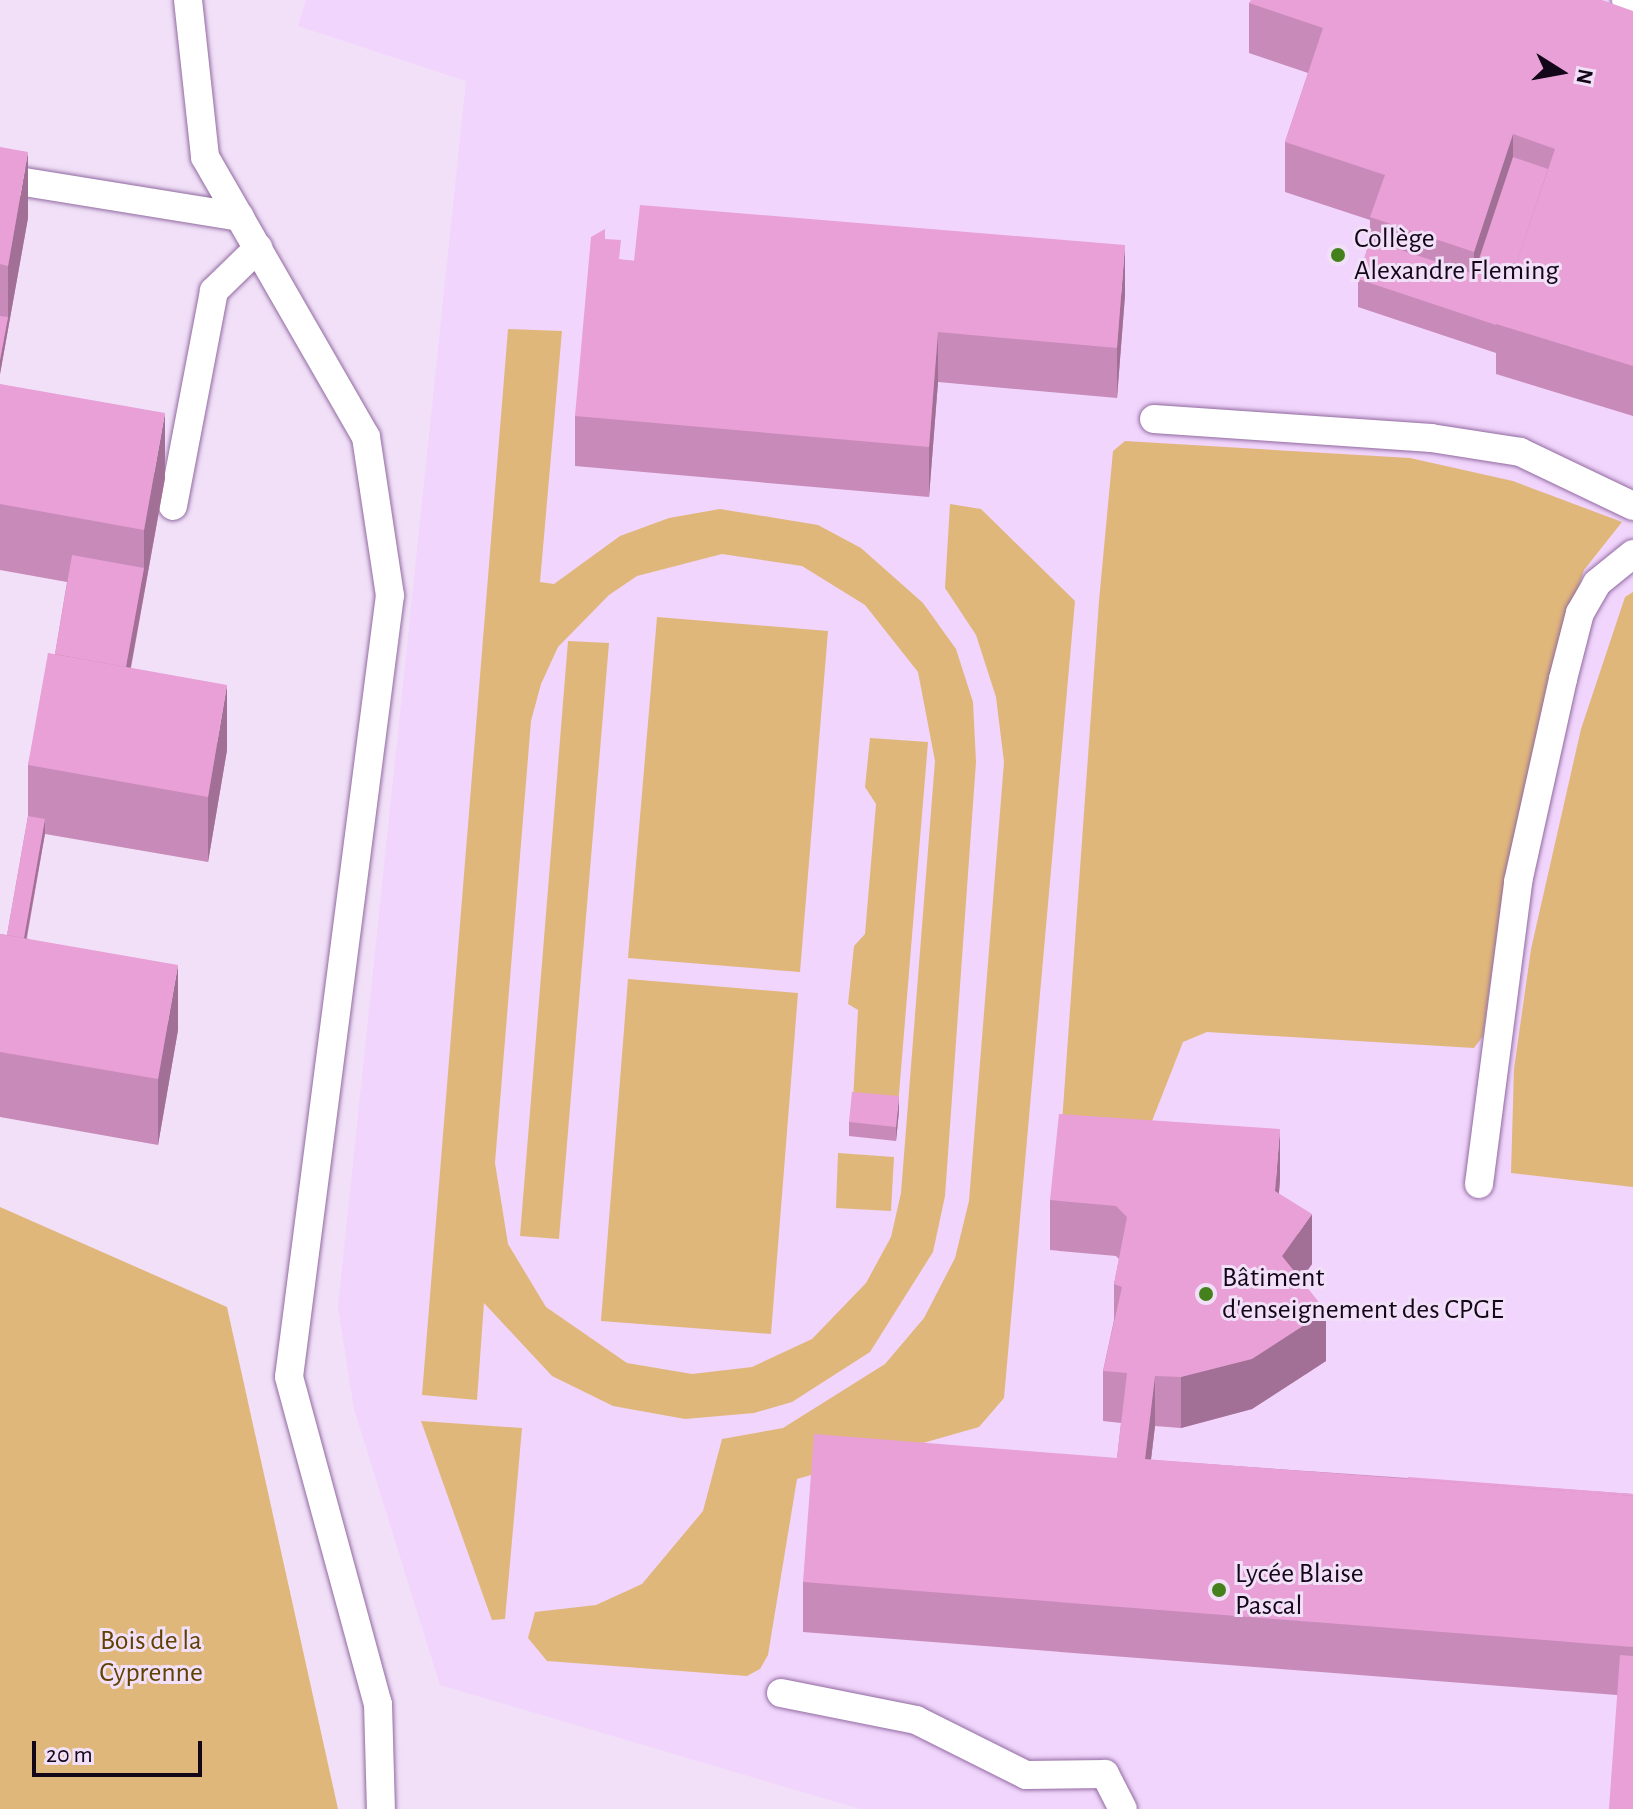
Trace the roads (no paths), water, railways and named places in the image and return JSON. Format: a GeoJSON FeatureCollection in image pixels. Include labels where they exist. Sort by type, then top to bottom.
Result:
{"type":"FeatureCollection","features":[{"type":"Feature","properties":{"kind":"lane"},"geometry":{"type":"LineString","coordinates":[[188,0],[205,157],[366,437],[390,595],[289,1377],[378,1704],[381,1809]]}},
{"type":"Feature","properties":{"kind":"lane"},"geometry":{"type":"LineString","coordinates":[[1626,0],[1633,7]]}},
{"type":"Feature","properties":{"kind":"lane"},"geometry":{"type":"LineString","coordinates":[[0,178],[240,217]]}},
{"type":"Feature","properties":{"kind":"lane"},"geometry":{"type":"LineString","coordinates":[[173,506],[214,291],[258,248]]}},
{"type":"Feature","properties":{"kind":"lane"},"geometry":{"type":"LineString","coordinates":[[1154,419],[1431,438],[1520,452],[1633,506]]}},
{"type":"Feature","properties":{"kind":"lane"},"geometry":{"type":"LineString","coordinates":[[1479,1184],[1518,882],[1563,679],[1580,613],[1597,583],[1633,554]]}},
{"type":"Feature","properties":{"kind":"lane"},"geometry":{"type":"LineString","coordinates":[[781,1693],[916,1720],[1026,1775],[1105,1774],[1123,1809]]}},
{"type":"Feature","properties":{"kind":"place","name":"Collège Alexandre Fleming"},"geometry":{"type":"Point","coordinates":[1338,255]}},
{"type":"Feature","properties":{"kind":"place","name":"Bâtiment d'enseignement des CPGE"},"geometry":{"type":"Point","coordinates":[1206,1294]}},
{"type":"Feature","properties":{"kind":"place","name":"Lycée Blaise Pascal"},"geometry":{"type":"Point","coordinates":[1219,1590]}},
{"type":"Feature","properties":{"kind":"park label","name":"Bois de la Cyprenne"},"geometry":{"type":"Point","coordinates":[151,1657]}}]}
